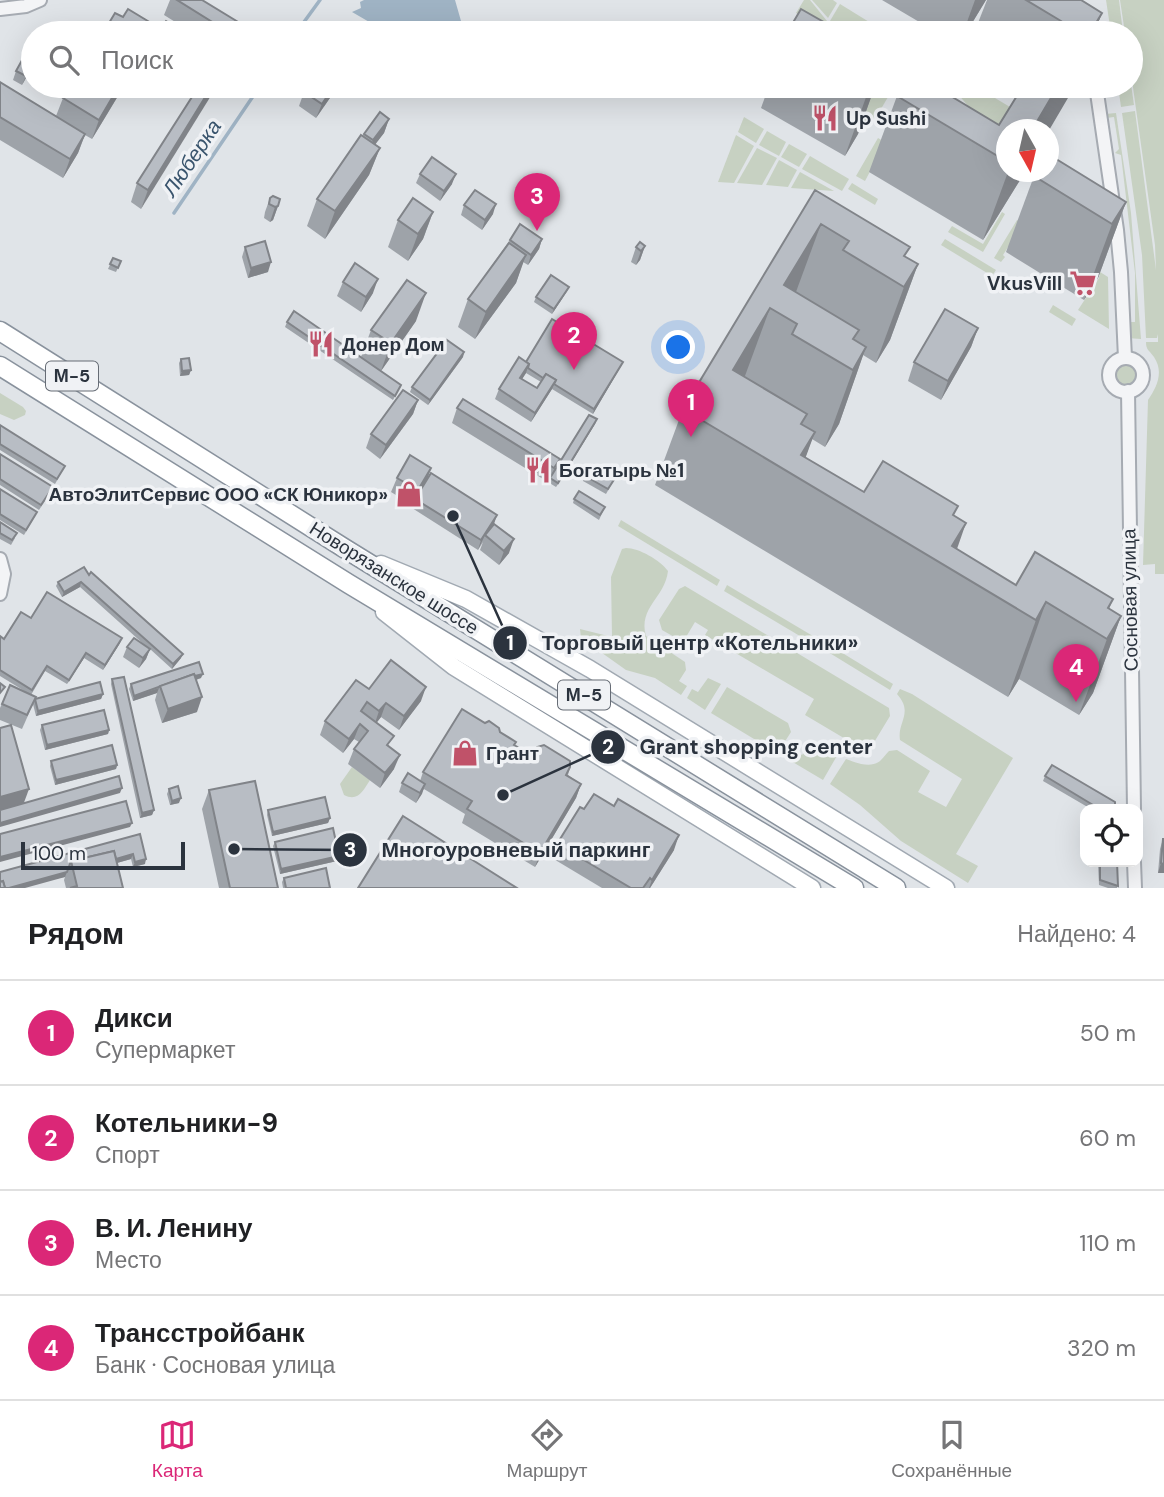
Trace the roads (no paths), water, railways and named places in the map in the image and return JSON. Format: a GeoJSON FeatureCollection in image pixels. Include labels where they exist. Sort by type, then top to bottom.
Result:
{"type":"FeatureCollection","features":[{"type":"Feature","properties":{"kind":"highway","name":"Новорязанское шоссе"},"geometry":{"type":"LineString","coordinates":[[0,331],[896,888]]}},
{"type":"Feature","properties":{"kind":"highway","name":"Новорязанское шоссе"},"geometry":{"type":"LineString","coordinates":[[0,366],[349,584],[854,888]]}},
{"type":"Feature","properties":{"kind":"main road"},"geometry":{"type":"LineString","coordinates":[[356,554],[466,599],[590,669],[946,888]]}},
{"type":"Feature","properties":{"kind":"main road"},"geometry":{"type":"LineString","coordinates":[[349,584],[454,667],[812,888]]}},
{"type":"Feature","properties":{"kind":"street"},"geometry":{"type":"LineString","coordinates":[[0,9],[26,6],[40,0]]}},
{"type":"Feature","properties":{"kind":"street","name":"Сосновая улица"},"geometry":{"type":"LineString","coordinates":[[1098,98],[1119,251],[1125,358],[1137,362],[1142,371],[1140,383],[1128,391],[1134,804]]}},
{"type":"Feature","properties":{"kind":"street"},"geometry":{"type":"LineString","coordinates":[[1125,358],[1114,362],[1109,375],[1110,382],[1116,389],[1128,391]]}},
{"type":"Feature","properties":{"kind":"street"},"geometry":{"type":"LineString","coordinates":[[0,559],[4,574],[0,594]]}},
{"type":"Feature","properties":{"kind":"street"},"geometry":{"type":"LineString","coordinates":[[1135,867],[1135,888]]}},
{"type":"Feature","properties":{"kind":"street"},"geometry":{"type":"LineString","coordinates":[[918,870],[929,888]]}},
{"type":"Feature","properties":{"kind":"water"},"geometry":{"type":"Polygon","coordinates":[[[455,0],[461,21],[368,21],[352,12],[361,8],[360,2],[455,0]]]}},
{"type":"Feature","properties":{"kind":"waterway","name":"Люберка"},"geometry":{"type":"LineString","coordinates":[[305,21],[320,0]]}},
{"type":"Feature","properties":{"kind":"waterway","name":"Люберка"},"geometry":{"type":"LineString","coordinates":[[174,213],[252,98]]}},
{"type":"Feature","properties":{"kind":"place","name":"Up Sushi"},"geometry":{"type":"Point","coordinates":[825,118]}},
{"type":"Feature","properties":{"kind":"place","name":"В. И. Ленину"},"geometry":{"type":"Point","coordinates":[537,231]}},
{"type":"Feature","properties":{"kind":"place","name":"VkusVill"},"geometry":{"type":"Point","coordinates":[1083,283]}},
{"type":"Feature","properties":{"kind":"place","name":"Донер Дом"},"geometry":{"type":"Point","coordinates":[321,344]}},
{"type":"Feature","properties":{"kind":"place","name":"Котельники-9"},"geometry":{"type":"Point","coordinates":[574,370]}},
{"type":"Feature","properties":{"kind":"place","name":"Дикси"},"geometry":{"type":"Point","coordinates":[691,437]}},
{"type":"Feature","properties":{"kind":"place","name":"Богатырь №1"},"geometry":{"type":"Point","coordinates":[538,470]}},
{"type":"Feature","properties":{"kind":"place","name":"АвтоЭлитСервис ООО «СК Юникор»"},"geometry":{"type":"Point","coordinates":[409,494]}},
{"type":"Feature","properties":{"kind":"place","name":"Торговый центр «Котельники»"},"geometry":{"type":"Point","coordinates":[453,516]}},
{"type":"Feature","properties":{"kind":"place","name":"Трансстройбанк"},"geometry":{"type":"Point","coordinates":[1076,702]}},
{"type":"Feature","properties":{"kind":"place","name":"Грант"},"geometry":{"type":"Point","coordinates":[465,753]}},
{"type":"Feature","properties":{"kind":"place","name":"Grant shopping center"},"geometry":{"type":"Point","coordinates":[503,795]}},
{"type":"Feature","properties":{"kind":"place","name":"Многоуровневый паркинг"},"geometry":{"type":"Point","coordinates":[234,849]}}]}
